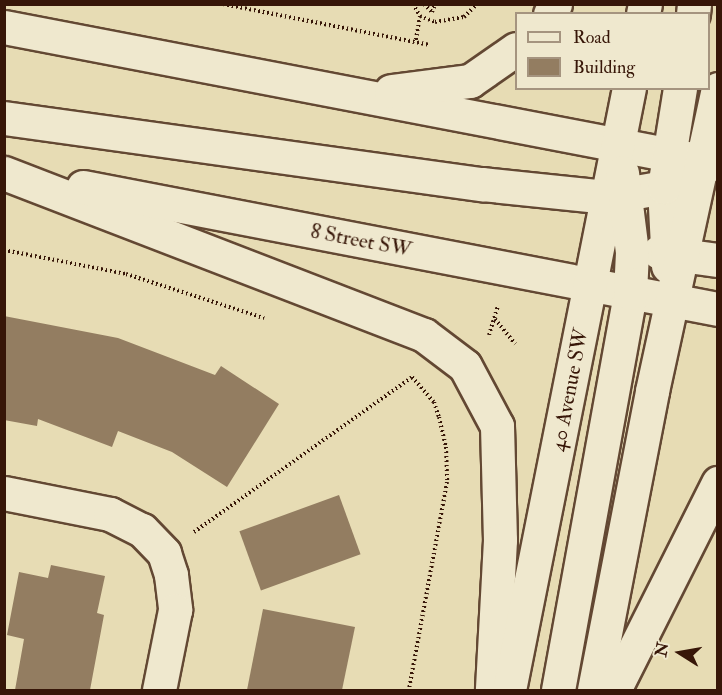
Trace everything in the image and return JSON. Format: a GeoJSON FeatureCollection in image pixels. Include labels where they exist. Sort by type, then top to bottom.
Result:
{"type":"FeatureCollection","features":[{"type":"Feature","properties":{"kind":"main road"},"geometry":{"type":"LineString","coordinates":[[4,27],[710,162]]}},
{"type":"Feature","properties":{"kind":"main road"},"geometry":{"type":"LineString","coordinates":[[360,95],[470,81],[515,51]]}},
{"type":"Feature","properties":{"kind":"main road"},"geometry":{"type":"LineString","coordinates":[[674,254],[710,162],[717,89]]}},
{"type":"Feature","properties":{"kind":"main road"},"geometry":{"type":"LineString","coordinates":[[558,690],[630,292],[632,252],[617,196],[618,145],[629,90]]}},
{"type":"Feature","properties":{"kind":"main road"},"geometry":{"type":"LineString","coordinates":[[594,690],[672,300],[674,254],[664,187],[680,90]]}},
{"type":"Feature","properties":{"kind":"main road"},"geometry":{"type":"LineString","coordinates":[[4,118],[482,184],[617,196],[664,187],[710,162]]}},
{"type":"Feature","properties":{"kind":"main road"},"geometry":{"type":"LineString","coordinates":[[4,172],[423,335],[465,366],[497,426],[500,540],[492,690]]}},
{"type":"Feature","properties":{"kind":"main road","name":"8 Street SW"},"geometry":{"type":"LineString","coordinates":[[4,172],[717,309]]}},
{"type":"Feature","properties":{"kind":"main road","name":"40 Avenue SW"},"geometry":{"type":"LineString","coordinates":[[509,690],[591,285],[617,196]]}},
{"type":"Feature","properties":{"kind":"main road"},"geometry":{"type":"LineString","coordinates":[[591,285],[632,252],[674,254],[717,260]]}},
{"type":"Feature","properties":{"kind":"main road"},"geometry":{"type":"LineString","coordinates":[[614,690],[717,483]]}},
{"type":"Feature","properties":{"kind":"main road"},"geometry":{"type":"LineString","coordinates":[[4,493],[110,514],[142,530],[164,553],[171,575],[175,610],[159,690]]}},
{"type":"Feature","properties":{"kind":"path"},"geometry":{"type":"LineString","coordinates":[[223,4],[434,46]]}},
{"type":"Feature","properties":{"kind":"path"},"geometry":{"type":"LineString","coordinates":[[413,4],[420,16],[435,22],[464,16],[477,4]]}},
{"type":"Feature","properties":{"kind":"path"},"geometry":{"type":"LineString","coordinates":[[424,4],[432,12],[435,4]]}},
{"type":"Feature","properties":{"kind":"path"},"geometry":{"type":"LineString","coordinates":[[415,43],[420,16]]}},
{"type":"Feature","properties":{"kind":"path"},"geometry":{"type":"LineString","coordinates":[[4,250],[126,274],[275,322]]}},
{"type":"Feature","properties":{"kind":"path"},"geometry":{"type":"LineString","coordinates":[[487,342],[500,298]]}},
{"type":"Feature","properties":{"kind":"path"},"geometry":{"type":"LineString","coordinates":[[495,318],[515,344]]}},
{"type":"Feature","properties":{"kind":"path"},"geometry":{"type":"LineString","coordinates":[[404,373],[412,377],[434,402],[446,447],[447,482],[409,690]]}},
{"type":"Feature","properties":{"kind":"path"},"geometry":{"type":"LineString","coordinates":[[164,553],[412,377]]}},
{"type":"Feature","properties":{"kind":"building"},"geometry":{"type":"Polygon","coordinates":[[[4,316],[118,338],[215,375],[221,366],[279,404],[227,487],[172,452],[118,431],[112,447],[38,419],[37,426],[4,420],[4,316]]]}},
{"type":"Feature","properties":{"kind":"building"},"geometry":{"type":"Polygon","coordinates":[[[339,495],[361,554],[261,590],[239,531],[339,495]]]}},
{"type":"Feature","properties":{"kind":"building"},"geometry":{"type":"Polygon","coordinates":[[[51,565],[105,576],[97,613],[104,615],[90,690],[15,690],[24,639],[7,635],[19,572],[48,578],[51,565]]]}},
{"type":"Feature","properties":{"kind":"building"},"geometry":{"type":"Polygon","coordinates":[[[263,609],[355,627],[342,690],[247,690],[263,609]]]}}]}
